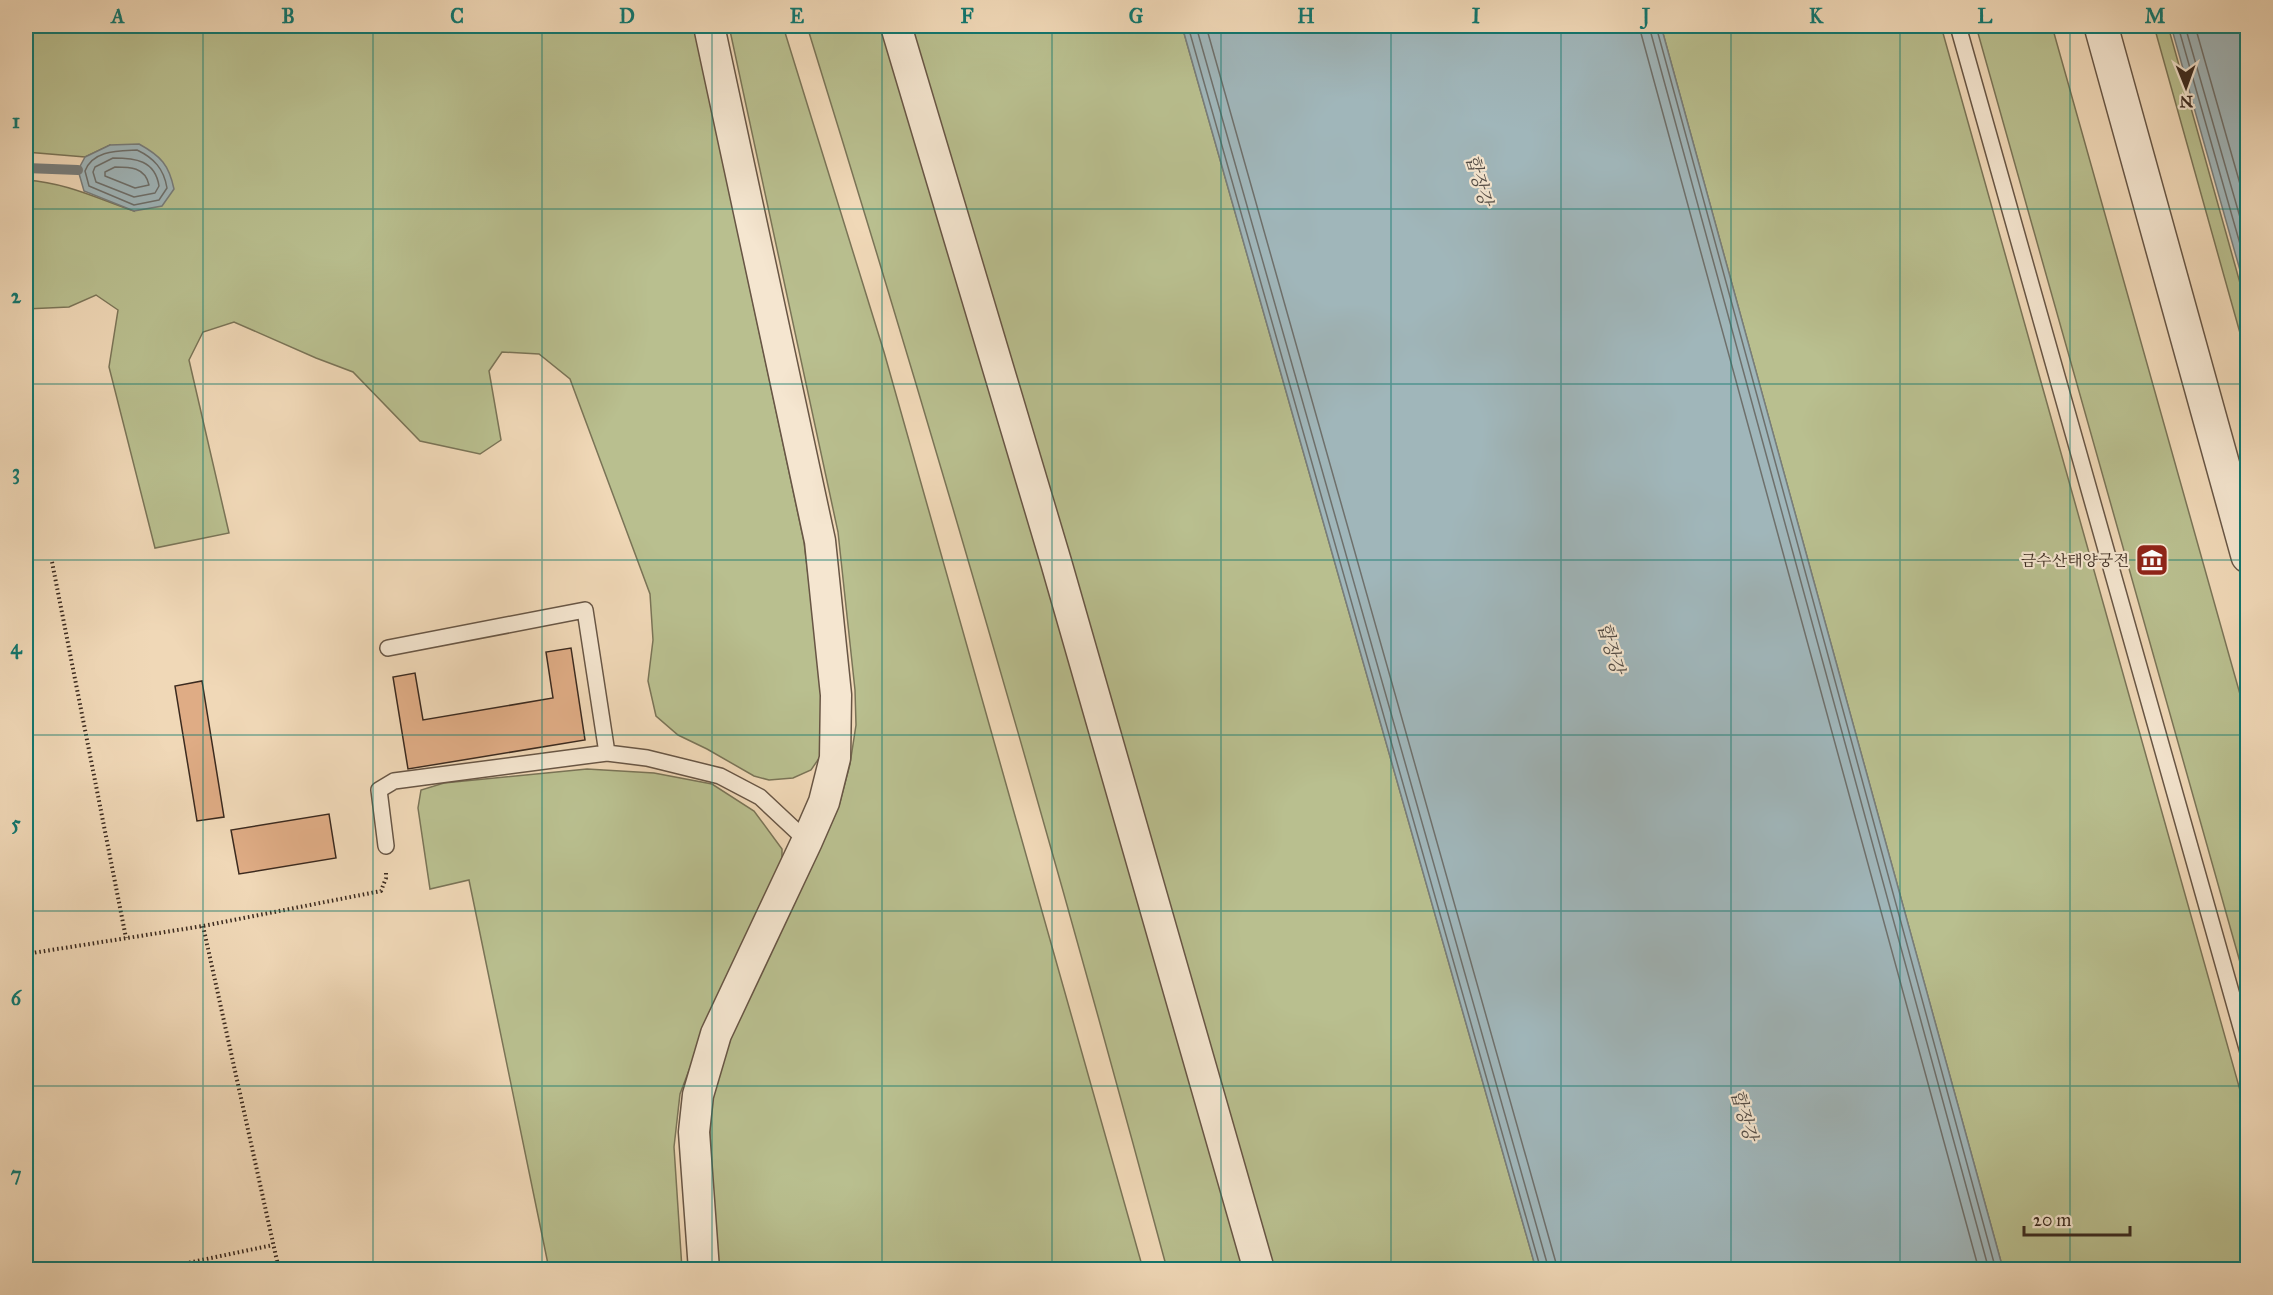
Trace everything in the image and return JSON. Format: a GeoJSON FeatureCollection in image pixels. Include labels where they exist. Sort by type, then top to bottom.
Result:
{"type":"FeatureCollection","features":[{"type":"Feature","properties":{"kind":"street"},"geometry":{"type":"LineString","coordinates":[[704,1269],[698,1212],[694,1132],[698,1095],[716,1034],[824,802],[835,758],[836,695],[820,542],[709,26]]}},
{"type":"Feature","properties":{"kind":"street"},"geometry":{"type":"LineString","coordinates":[[896,26],[1052,550],[1259,1269]]}},
{"type":"Feature","properties":{"kind":"street"},"geometry":{"type":"LineString","coordinates":[[2101,26],[2247,556]]}},
{"type":"Feature","properties":{"kind":"lane"},"geometry":{"type":"LineString","coordinates":[[1958,26],[2247,1052]]}},
{"type":"Feature","properties":{"kind":"lane"},"geometry":{"type":"LineString","coordinates":[[388,648],[585,610],[607,753]]}},
{"type":"Feature","properties":{"kind":"lane"},"geometry":{"type":"LineString","coordinates":[[386,846],[380,790],[394,781],[607,753],[647,758],[720,776],[760,797],[807,841]]}},
{"type":"Feature","properties":{"kind":"path"},"geometry":{"type":"LineString","coordinates":[[52,562],[126,938]]}},
{"type":"Feature","properties":{"kind":"path"},"geometry":{"type":"LineString","coordinates":[[26,954],[203,926],[381,891],[386,878],[386,846]]}},
{"type":"Feature","properties":{"kind":"path"},"geometry":{"type":"LineString","coordinates":[[203,926],[279,1269]]}},
{"type":"Feature","properties":{"kind":"path"},"geometry":{"type":"LineString","coordinates":[[153,1269],[273,1245]]}},
{"type":"Feature","properties":{"kind":"green space"},"geometry":{"type":"Polygon","coordinates":[[[26,26],[694,26],[804,542],[823,697],[822,754],[811,770],[793,778],[769,780],[754,776],[678,735],[656,716],[648,681],[653,640],[650,594],[570,379],[539,354],[502,352],[489,371],[501,440],[480,454],[420,441],[353,372],[234,322],[203,332],[189,360],[229,533],[155,548],[109,367],[118,310],[96,295],[69,307],[26,309],[26,180],[55,184],[134,211],[110,145],[85,157],[26,152],[26,26]]]}},
{"type":"Feature","properties":{"kind":"green space"},"geometry":{"type":"Polygon","coordinates":[[[729,26],[783,26],[884,352],[1143,1269],[719,1270],[714,1235],[710,1132],[712,1098],[731,1037],[839,806],[850,764],[856,725],[855,690],[838,532],[729,26]]]}},
{"type":"Feature","properties":{"kind":"green space"},"geometry":{"type":"Polygon","coordinates":[[[807,26],[887,26],[1247,1269],[1167,1269],[1082,957],[993,646],[902,335],[807,26]]]}},
{"type":"Feature","properties":{"kind":"green space"},"geometry":{"type":"Polygon","coordinates":[[[907,26],[1182,26],[1536,1269],[1272,1269],[907,26]]]}},
{"type":"Feature","properties":{"kind":"green space"},"geometry":{"type":"Polygon","coordinates":[[[1661,26],[1941,26],[2247,1115],[2247,1269],[2003,1269],[1661,26]]]}},
{"type":"Feature","properties":{"kind":"green space"},"geometry":{"type":"Polygon","coordinates":[[[1976,26],[2052,26],[2247,719],[2247,987],[1976,26]]]}},
{"type":"Feature","properties":{"kind":"green space"},"geometry":{"type":"Polygon","coordinates":[[[2154,26],[2168,26],[2247,308],[2247,358],[2154,26]]]}},
{"type":"Feature","properties":{"kind":"green space"},"geometry":{"type":"Polygon","coordinates":[[[587,769],[654,773],[712,784],[754,811],[782,849],[782,863],[704,1031],[680,1094],[674,1147],[682,1269],[549,1269],[469,880],[430,889],[418,808],[421,790],[444,783],[587,769]]]}},
{"type":"Feature","properties":{"kind":"water","name":"합장강"},"geometry":{"type":"Polygon","coordinates":[[[1182,26],[1661,26],[2003,1269],[1536,1269],[1182,26]]]}},
{"type":"Feature","properties":{"kind":"water"},"geometry":{"type":"Polygon","coordinates":[[[2171,26],[2247,26],[2247,295],[2171,26]]]}},
{"type":"Feature","properties":{"kind":"water"},"geometry":{"type":"Polygon","coordinates":[[[139,144],[158,157],[170,174],[174,189],[162,206],[134,211],[84,191],[78,170],[85,157],[110,145],[139,144]]]}},
{"type":"Feature","properties":{"kind":"building"},"geometry":{"type":"Polygon","coordinates":[[[571,648],[585,740],[408,769],[393,677],[415,673],[423,720],[553,698],[546,652],[571,648]]]}},
{"type":"Feature","properties":{"kind":"building"},"geometry":{"type":"Polygon","coordinates":[[[202,681],[224,817],[197,821],[175,686],[202,681]]]}},
{"type":"Feature","properties":{"kind":"building"},"geometry":{"type":"Polygon","coordinates":[[[329,814],[336,858],[239,874],[231,830],[329,814]]]}},
{"type":"Feature","properties":{"kind":"waterway"},"geometry":{"type":"LineString","coordinates":[[26,168],[78,170]]}},
{"type":"Feature","properties":{"kind":"place","name":"금수산태양궁전"},"geometry":{"type":"Point","coordinates":[2152,560]}}]}
